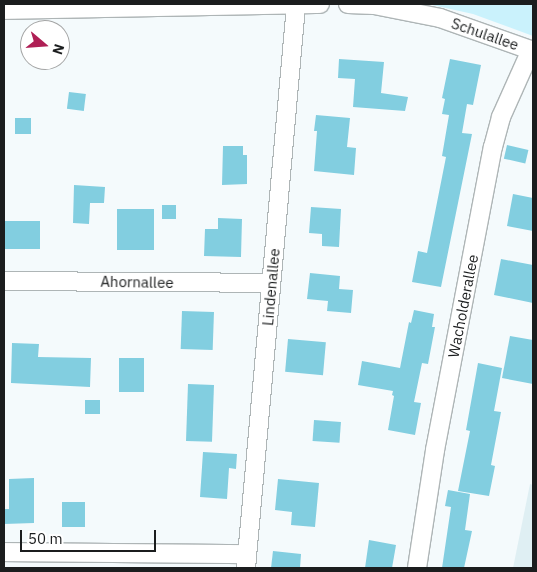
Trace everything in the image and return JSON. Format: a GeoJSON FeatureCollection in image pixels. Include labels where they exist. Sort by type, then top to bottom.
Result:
{"type":"FeatureCollection","features":[{"type":"Feature","properties":{"kind":"street"},"geometry":{"type":"LineString","coordinates":[[4,10],[320,4]]}},
{"type":"Feature","properties":{"kind":"street","name":"Schulallee"},"geometry":{"type":"LineString","coordinates":[[348,4],[374,5],[440,18],[532,50]]}},
{"type":"Feature","properties":{"kind":"street","name":"Lindenallee"},"geometry":{"type":"LineString","coordinates":[[246,561],[296,5]]}},
{"type":"Feature","properties":{"kind":"street","name":"Wacholderallee"},"geometry":{"type":"LineString","coordinates":[[417,568],[435,450],[494,147],[501,117],[532,50]]}},
{"type":"Feature","properties":{"kind":"street","name":"Ahornallee"},"geometry":{"type":"LineString","coordinates":[[4,282],[271,283]]}},
{"type":"Feature","properties":{"kind":"street"},"geometry":{"type":"LineString","coordinates":[[4,552],[246,561]]}},
{"type":"Feature","properties":{"kind":"shaded area"},"geometry":{"type":"Polygon","coordinates":[[[428,4],[533,4],[533,36],[473,14],[428,4]]]}},
{"type":"Feature","properties":{"kind":"shaded area"},"geometry":{"type":"Polygon","coordinates":[[[530,484],[533,485],[533,568],[513,568],[530,484]]]}},
{"type":"Feature","properties":{"kind":"building"},"geometry":{"type":"Polygon","coordinates":[[[339,59],[384,62],[381,93],[408,97],[405,111],[353,107],[355,79],[338,78],[339,59]]]}},
{"type":"Feature","properties":{"kind":"building"},"geometry":{"type":"Polygon","coordinates":[[[450,59],[481,65],[473,105],[467,104],[462,133],[472,134],[441,287],[412,282],[418,251],[427,253],[446,157],[442,156],[449,115],[442,114],[445,99],[442,98],[450,59]]]}},
{"type":"Feature","properties":{"kind":"building"},"geometry":{"type":"Polygon","coordinates":[[[69,92],[86,94],[84,111],[67,109],[69,92]]]}},
{"type":"Feature","properties":{"kind":"building"},"geometry":{"type":"Polygon","coordinates":[[[316,115],[350,118],[347,147],[356,148],[354,175],[314,171],[317,131],[314,131],[316,115]]]}},
{"type":"Feature","properties":{"kind":"building"},"geometry":{"type":"Polygon","coordinates":[[[15,118],[31,118],[31,134],[15,134],[15,118]]]}},
{"type":"Feature","properties":{"kind":"building"},"geometry":{"type":"Polygon","coordinates":[[[507,145],[528,150],[525,164],[504,159],[507,145]]]}},
{"type":"Feature","properties":{"kind":"building"},"geometry":{"type":"Polygon","coordinates":[[[223,146],[243,146],[243,155],[247,155],[247,184],[222,185],[223,146]]]}},
{"type":"Feature","properties":{"kind":"building"},"geometry":{"type":"Polygon","coordinates":[[[74,185],[105,187],[104,203],[90,203],[89,224],[73,223],[74,185]]]}},
{"type":"Feature","properties":{"kind":"building"},"geometry":{"type":"Polygon","coordinates":[[[513,194],[533,198],[533,231],[507,226],[513,194]]]}},
{"type":"Feature","properties":{"kind":"building"},"geometry":{"type":"Polygon","coordinates":[[[162,205],[176,205],[176,219],[162,219],[162,205]]]}},
{"type":"Feature","properties":{"kind":"building"},"geometry":{"type":"Polygon","coordinates":[[[311,207],[341,209],[339,247],[322,246],[322,234],[309,233],[311,207]]]}},
{"type":"Feature","properties":{"kind":"building"},"geometry":{"type":"Polygon","coordinates":[[[117,209],[154,209],[154,250],[117,250],[117,209]]]}},
{"type":"Feature","properties":{"kind":"building"},"geometry":{"type":"Polygon","coordinates":[[[218,218],[242,219],[241,257],[204,256],[205,229],[218,229],[218,218]]]}},
{"type":"Feature","properties":{"kind":"building"},"geometry":{"type":"Polygon","coordinates":[[[4,221],[40,221],[40,249],[4,249],[4,221]]]}},
{"type":"Feature","properties":{"kind":"building"},"geometry":{"type":"Polygon","coordinates":[[[501,259],[533,265],[533,303],[494,295],[501,259]]]}},
{"type":"Feature","properties":{"kind":"building"},"geometry":{"type":"Polygon","coordinates":[[[310,273],[340,276],[339,289],[353,290],[351,313],[327,311],[328,301],[307,299],[310,273]]]}},
{"type":"Feature","properties":{"kind":"building"},"geometry":{"type":"Polygon","coordinates":[[[414,310],[434,314],[432,327],[435,327],[428,364],[422,363],[414,402],[421,403],[415,435],[388,430],[394,396],[392,395],[393,391],[358,385],[362,361],[400,368],[409,322],[411,323],[414,310]]]}},
{"type":"Feature","properties":{"kind":"building"},"geometry":{"type":"Polygon","coordinates":[[[182,311],[214,312],[213,350],[181,349],[182,311]]]}},
{"type":"Feature","properties":{"kind":"building"},"geometry":{"type":"Polygon","coordinates":[[[510,336],[533,340],[533,384],[502,378],[510,336]]]}},
{"type":"Feature","properties":{"kind":"building"},"geometry":{"type":"Polygon","coordinates":[[[288,339],[326,342],[323,375],[285,372],[288,339]]]}},
{"type":"Feature","properties":{"kind":"building"},"geometry":{"type":"Polygon","coordinates":[[[12,343],[39,344],[38,357],[91,358],[90,387],[11,383],[12,343]]]}},
{"type":"Feature","properties":{"kind":"building"},"geometry":{"type":"Polygon","coordinates":[[[119,358],[144,358],[144,392],[119,392],[119,358]]]}},
{"type":"Feature","properties":{"kind":"building"},"geometry":{"type":"Polygon","coordinates":[[[478,363],[502,368],[494,411],[501,412],[491,465],[495,466],[489,496],[458,491],[470,431],[466,430],[478,363]]]}},
{"type":"Feature","properties":{"kind":"building"},"geometry":{"type":"Polygon","coordinates":[[[188,384],[214,385],[212,442],[186,441],[188,384]]]}},
{"type":"Feature","properties":{"kind":"building"},"geometry":{"type":"Polygon","coordinates":[[[85,400],[100,400],[100,414],[85,414],[85,400]]]}},
{"type":"Feature","properties":{"kind":"building"},"geometry":{"type":"Polygon","coordinates":[[[314,420],[341,422],[339,443],[313,441],[314,420]]]}},
{"type":"Feature","properties":{"kind":"building"},"geometry":{"type":"Polygon","coordinates":[[[203,452],[237,454],[236,469],[229,468],[227,499],[200,497],[203,452]]]}},
{"type":"Feature","properties":{"kind":"building"},"geometry":{"type":"Polygon","coordinates":[[[34,478],[34,523],[4,524],[4,509],[9,509],[9,479],[34,478]]]}},
{"type":"Feature","properties":{"kind":"building"},"geometry":{"type":"Polygon","coordinates":[[[278,479],[319,483],[315,527],[291,525],[292,512],[275,510],[278,479]]]}},
{"type":"Feature","properties":{"kind":"building"},"geometry":{"type":"Polygon","coordinates":[[[448,490],[470,494],[465,530],[472,531],[464,568],[442,568],[451,507],[445,506],[448,490]]]}},
{"type":"Feature","properties":{"kind":"building"},"geometry":{"type":"Polygon","coordinates":[[[62,502],[85,502],[85,527],[62,527],[62,502]]]}},
{"type":"Feature","properties":{"kind":"building"},"geometry":{"type":"Polygon","coordinates":[[[369,540],[396,545],[392,568],[365,568],[369,540]]]}},
{"type":"Feature","properties":{"kind":"building"},"geometry":{"type":"Polygon","coordinates":[[[273,551],[301,554],[300,568],[271,568],[273,551]]]}}]}
